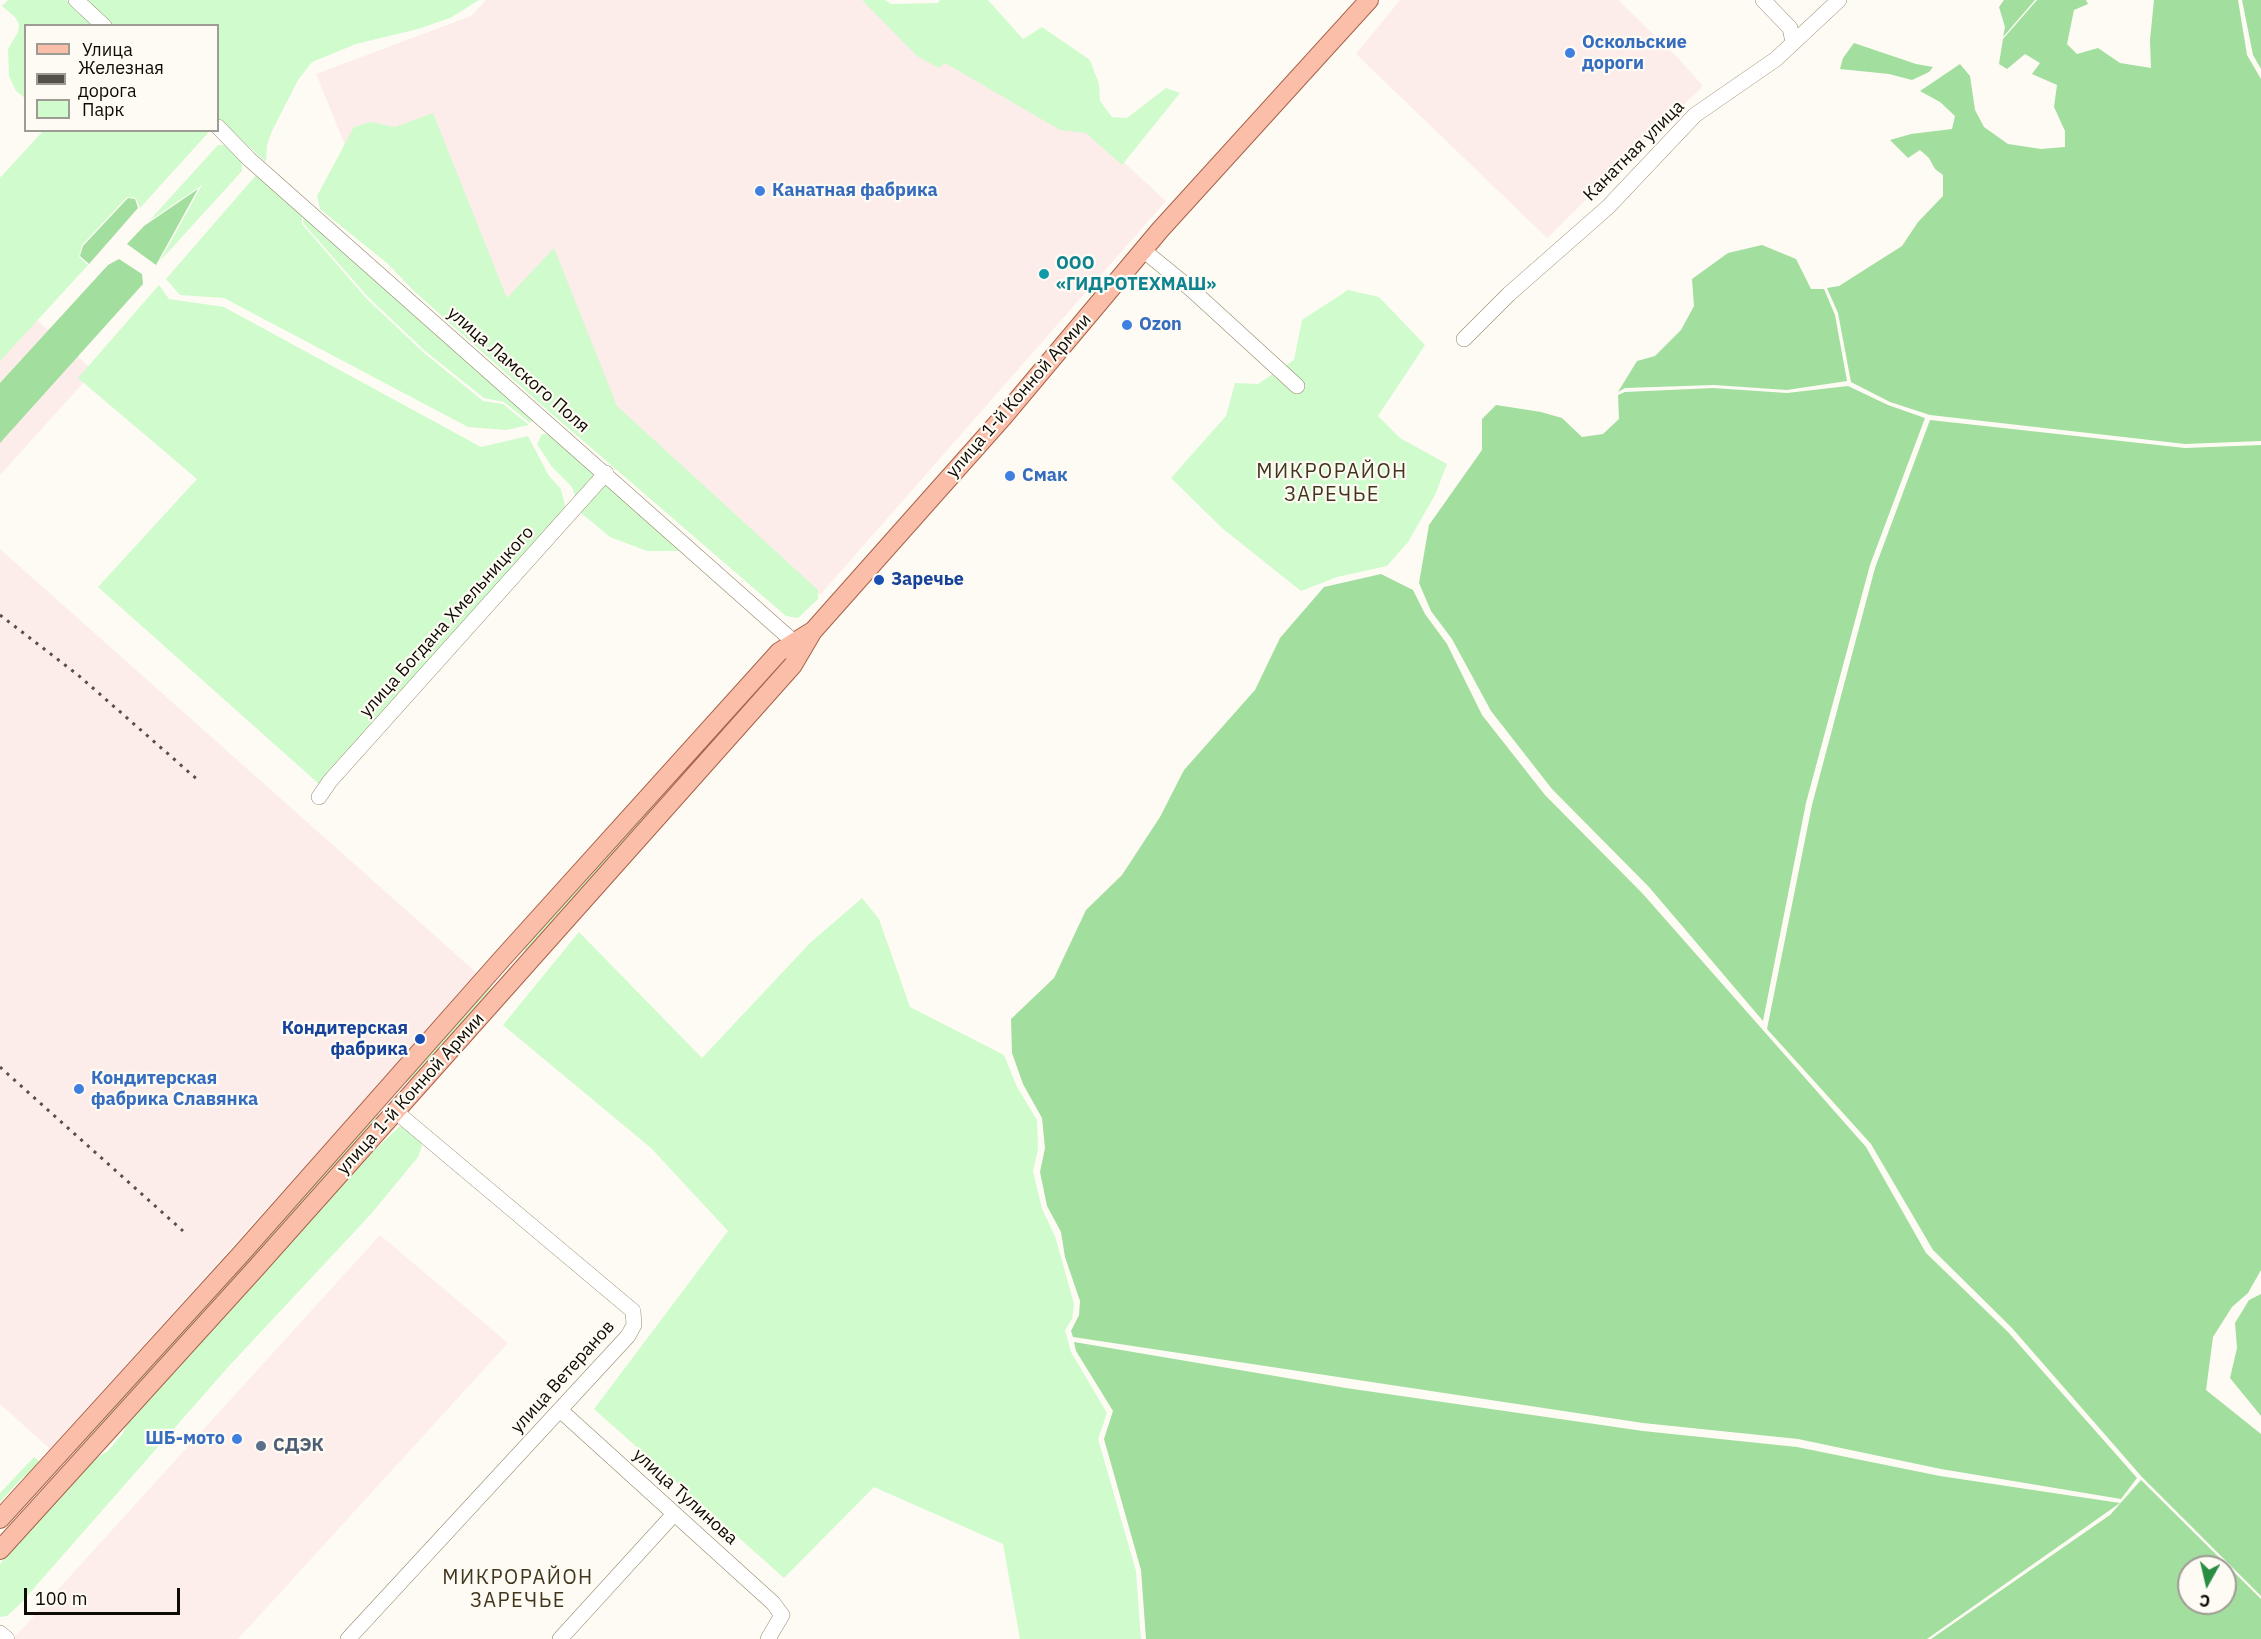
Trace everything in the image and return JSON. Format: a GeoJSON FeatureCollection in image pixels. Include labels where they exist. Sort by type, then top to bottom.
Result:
{"type":"FeatureCollection","features":[{"type":"Feature","properties":{"kind":"main road","name":"улица 1-й Конной Армии"},"geometry":{"type":"LineString","coordinates":[[0,1550],[793,665],[813,631],[1004,416],[1143,250],[1242,137],[1369,0]]}},
{"type":"Feature","properties":{"kind":"main road","name":"улица 1-й Конной Армии"},"geometry":{"type":"LineString","coordinates":[[0,1519],[241,1254],[497,964],[779,652],[813,631]]}},
{"type":"Feature","properties":{"kind":"main road"},"geometry":{"type":"LineString","coordinates":[[497,964],[514,978]]}},
{"type":"Feature","properties":{"kind":"main road"},"geometry":{"type":"LineString","coordinates":[[382,1094],[396,1109]]}},
{"type":"Feature","properties":{"kind":"main road"},"geometry":{"type":"LineString","coordinates":[[53,1460],[69,1474]]}},
{"type":"Feature","properties":{"kind":"street"},"geometry":{"type":"LineString","coordinates":[[76,0],[102,24]]}},
{"type":"Feature","properties":{"kind":"street"},"geometry":{"type":"LineString","coordinates":[[1763,0],[1790,28],[1793,42]]}},
{"type":"Feature","properties":{"kind":"street","name":"Канатная улица"},"geometry":{"type":"LineString","coordinates":[[1464,339],[1509,294],[1608,207],[1695,115],[1776,59],[1839,0]]}},
{"type":"Feature","properties":{"kind":"street","name":"улица Ламского Поля"},"geometry":{"type":"LineString","coordinates":[[219,128],[249,159],[794,642]]}},
{"type":"Feature","properties":{"kind":"street"},"geometry":{"type":"LineString","coordinates":[[1143,250],[1192,290],[1297,386]]}},
{"type":"Feature","properties":{"kind":"street","name":"улица Богдана Хмельницкого"},"geometry":{"type":"LineString","coordinates":[[319,797],[330,781],[606,473]]}},
{"type":"Feature","properties":{"kind":"street","name":"улица Ветеранов"},"geometry":{"type":"LineString","coordinates":[[348,1639],[628,1336],[634,1325],[633,1311],[396,1109]]}},
{"type":"Feature","properties":{"kind":"street","name":"улица Тулинова"},"geometry":{"type":"LineString","coordinates":[[560,1410],[773,1603],[782,1615],[768,1639]]}},
{"type":"Feature","properties":{"kind":"street"},"geometry":{"type":"LineString","coordinates":[[560,1639],[674,1515]]}},
{"type":"Feature","properties":{"kind":"street"},"geometry":{"type":"LineString","coordinates":[[0,1633],[7,1639]]}},
{"type":"Feature","properties":{"kind":"shaded area"},"geometry":{"type":"Polygon","coordinates":[[[486,0],[871,0],[1091,132],[1166,201],[820,595],[609,404],[345,145],[316,74],[471,16],[486,0]]]}},
{"type":"Feature","properties":{"kind":"shaded area"},"geometry":{"type":"Polygon","coordinates":[[[1400,0],[1618,0],[1678,58],[1703,86],[1547,238],[1356,54],[1400,0]]]}},
{"type":"Feature","properties":{"kind":"shaded area"},"geometry":{"type":"Polygon","coordinates":[[[0,287],[94,371],[0,475],[0,287]]]}},
{"type":"Feature","properties":{"kind":"shaded area"},"geometry":{"type":"Polygon","coordinates":[[[0,549],[478,974],[50,1449],[0,1404],[0,549]]]}},
{"type":"Feature","properties":{"kind":"shaded area"},"geometry":{"type":"Polygon","coordinates":[[[380,1235],[508,1343],[238,1639],[13,1639],[380,1235]]]}},
{"type":"Feature","properties":{"kind":"green space"},"geometry":{"type":"Polygon","coordinates":[[[8,0],[66,0],[94,24],[24,24],[24,97],[16,91],[9,76],[8,49],[18,32],[19,24],[15,17],[2,6],[8,0]]]}},
{"type":"Feature","properties":{"kind":"green space"},"geometry":{"type":"Polygon","coordinates":[[[83,0],[479,0],[450,18],[418,29],[356,44],[312,62],[298,80],[272,131],[267,145],[266,162],[219,120],[219,24],[111,24],[83,0]]]}},
{"type":"Feature","properties":{"kind":"green space"},"geometry":{"type":"Polygon","coordinates":[[[862,0],[885,0],[891,4],[938,3],[940,0],[988,0],[1023,39],[1042,27],[1090,60],[1099,84],[1100,101],[1112,117],[1127,118],[1166,88],[1180,93],[1122,165],[1086,133],[1060,130],[945,63],[939,68],[917,56],[862,0]]]}},
{"type":"Feature","properties":{"kind":"green space"},"geometry":{"type":"Polygon","coordinates":[[[2004,0],[2035,0],[2003,37],[2005,27],[1999,7],[2004,0]]]}},
{"type":"Feature","properties":{"kind":"green space"},"geometry":{"type":"Polygon","coordinates":[[[2037,0],[2086,0],[2088,4],[2074,10],[2067,44],[2077,54],[2098,48],[2120,63],[2151,68],[2150,40],[2154,0],[2238,0],[2247,55],[2261,79],[2261,441],[2185,444],[1930,415],[1890,402],[1851,382],[1838,313],[1827,288],[1839,286],[1902,246],[1918,222],[1943,196],[1943,175],[1935,169],[1929,158],[1920,150],[1908,158],[1890,140],[1911,134],[1952,129],[1955,116],[1940,102],[1920,91],[1960,64],[1970,76],[1975,110],[1984,127],[2008,144],[2041,149],[2065,147],[2065,131],[2054,107],[2057,85],[2032,74],[2040,63],[2025,54],[2007,69],[1999,64],[2003,39],[2037,0]]]}},
{"type":"Feature","properties":{"kind":"green space"},"geometry":{"type":"Polygon","coordinates":[[[2242,0],[2261,0],[2261,69],[2253,55],[2242,0]]]}},
{"type":"Feature","properties":{"kind":"green space"},"geometry":{"type":"Polygon","coordinates":[[[1854,43],[1916,64],[1933,67],[1929,72],[1912,80],[1889,74],[1840,69],[1843,58],[1854,43]]]}},
{"type":"Feature","properties":{"kind":"green space"},"geometry":{"type":"Polygon","coordinates":[[[433,113],[507,298],[554,248],[617,406],[818,590],[818,599],[798,618],[786,616],[545,408],[415,292],[388,264],[320,209],[317,196],[354,127],[370,122],[395,127],[433,113]]]}},
{"type":"Feature","properties":{"kind":"green space"},"geometry":{"type":"Polygon","coordinates":[[[42,132],[208,132],[140,208],[136,198],[127,197],[82,245],[79,257],[88,265],[0,361],[0,178],[42,132]]]}},
{"type":"Feature","properties":{"kind":"green space"},"geometry":{"type":"Polygon","coordinates":[[[218,145],[225,145],[242,161],[242,171],[160,261],[202,185],[149,221],[218,145]]]}},
{"type":"Feature","properties":{"kind":"green space"},"geometry":{"type":"Polygon","coordinates":[[[257,174],[302,212],[302,224],[366,298],[423,352],[483,401],[503,404],[529,425],[506,430],[468,427],[224,298],[180,295],[166,279],[257,174]]]}},
{"type":"Feature","properties":{"kind":"green space"},"geometry":{"type":"Polygon","coordinates":[[[198,189],[156,265],[127,244],[144,226],[198,189]]]}},
{"type":"Feature","properties":{"kind":"green space"},"geometry":{"type":"Polygon","coordinates":[[[128,198],[135,199],[138,208],[89,264],[80,256],[83,246],[128,198]]]}},
{"type":"Feature","properties":{"kind":"green space"},"geometry":{"type":"Polygon","coordinates":[[[304,213],[533,420],[530,423],[504,402],[484,398],[425,351],[368,297],[303,223],[304,213]]]}},
{"type":"Feature","properties":{"kind":"green space"},"geometry":{"type":"Polygon","coordinates":[[[1762,245],[1796,259],[1811,289],[1824,289],[1835,315],[1847,381],[1787,390],[1714,385],[1625,388],[1618,392],[1637,361],[1655,356],[1681,330],[1694,306],[1692,279],[1728,253],[1762,245]]]}},
{"type":"Feature","properties":{"kind":"green space"},"geometry":{"type":"Polygon","coordinates":[[[119,259],[142,274],[143,284],[0,443],[0,383],[108,265],[119,259]]]}},
{"type":"Feature","properties":{"kind":"green space"},"geometry":{"type":"Polygon","coordinates":[[[159,285],[169,299],[224,307],[481,447],[528,436],[549,476],[561,489],[566,509],[319,784],[98,587],[197,479],[78,378],[159,285]]]}},
{"type":"Feature","properties":{"kind":"green space"},"geometry":{"type":"Polygon","coordinates":[[[1348,290],[1379,297],[1425,345],[1378,416],[1400,438],[1447,464],[1435,495],[1408,542],[1387,566],[1337,577],[1301,591],[1222,528],[1171,478],[1226,416],[1235,383],[1258,384],[1294,360],[1302,320],[1348,290]]]}},
{"type":"Feature","properties":{"kind":"green space"},"geometry":{"type":"Polygon","coordinates":[[[1848,386],[1888,405],[1925,418],[1870,565],[1806,803],[1763,1021],[1649,887],[1552,789],[1491,711],[1452,639],[1431,611],[1419,583],[1429,525],[1482,450],[1482,419],[1496,405],[1541,412],[1562,418],[1582,437],[1603,434],[1619,419],[1618,395],[1625,392],[1713,388],[1787,393],[1848,386]]]}},
{"type":"Feature","properties":{"kind":"green space"},"geometry":{"type":"Polygon","coordinates":[[[1930,420],[2185,448],[2261,445],[2261,1270],[2248,1293],[2232,1307],[2213,1337],[2206,1390],[2261,1434],[2261,1596],[2237,1572],[2237,1555],[2220,1555],[2142,1477],[2012,1328],[1933,1250],[1871,1144],[1767,1029],[1812,805],[1875,568],[1930,420]]]}},
{"type":"Feature","properties":{"kind":"green space"},"geometry":{"type":"Polygon","coordinates":[[[542,434],[554,435],[686,551],[647,551],[610,537],[581,513],[572,487],[552,467],[537,444],[542,434]]]}},
{"type":"Feature","properties":{"kind":"green space"},"geometry":{"type":"Polygon","coordinates":[[[1381,574],[1413,590],[1425,614],[1447,644],[1482,715],[1545,795],[1643,894],[1866,1147],[1926,1253],[2008,1332],[2137,1478],[2121,1499],[1941,1469],[1798,1439],[1643,1423],[1073,1337],[1071,1331],[1079,1315],[1080,1301],[1065,1257],[1061,1232],[1047,1206],[1040,1172],[1045,1148],[1042,1118],[1023,1084],[1012,1053],[1011,1019],[1054,978],[1086,910],[1122,875],[1160,817],[1184,770],[1255,690],[1280,638],[1324,587],[1381,574]]]}},
{"type":"Feature","properties":{"kind":"green space"},"geometry":{"type":"Polygon","coordinates":[[[787,654],[790,655],[529,951],[525,951],[524,945],[787,654]]]}},
{"type":"Feature","properties":{"kind":"green space"},"geometry":{"type":"Polygon","coordinates":[[[862,898],[879,919],[910,1007],[1004,1055],[1017,1087],[1037,1120],[1038,1149],[1033,1171],[1042,1209],[1055,1236],[1074,1304],[1072,1319],[1065,1330],[1071,1352],[1107,1413],[1098,1439],[1136,1571],[1141,1639],[1020,1639],[1003,1544],[874,1487],[784,1578],[594,1409],[728,1231],[651,1148],[503,1025],[579,932],[702,1058],[810,943],[862,898]]]}},
{"type":"Feature","properties":{"kind":"green space"},"geometry":{"type":"Polygon","coordinates":[[[492,988],[493,990],[413,1080],[406,1081],[486,989],[492,988]]]}},
{"type":"Feature","properties":{"kind":"green space"},"geometry":{"type":"Polygon","coordinates":[[[376,1112],[380,1116],[329,1176],[75,1452],[75,1449],[376,1112]]]}},
{"type":"Feature","properties":{"kind":"green space"},"geometry":{"type":"Polygon","coordinates":[[[400,1126],[420,1138],[422,1146],[418,1157],[371,1214],[229,1366],[20,1604],[7,1616],[0,1617],[0,1564],[6,1556],[91,1461],[108,1451],[123,1433],[129,1419],[356,1168],[400,1126]]]}},
{"type":"Feature","properties":{"kind":"green space"},"geometry":{"type":"Polygon","coordinates":[[[2261,1294],[2261,1416],[2230,1378],[2237,1348],[2235,1323],[2249,1300],[2261,1294]]]}},
{"type":"Feature","properties":{"kind":"green space"},"geometry":{"type":"Polygon","coordinates":[[[1074,1342],[1346,1388],[1643,1431],[1797,1447],[1940,1476],[2120,1503],[1927,1639],[1146,1639],[1141,1570],[1104,1439],[1113,1411],[1076,1351],[1074,1342]]]}},
{"type":"Feature","properties":{"kind":"green space"},"geometry":{"type":"Polygon","coordinates":[[[34,1457],[39,1461],[32,1475],[23,1477],[0,1502],[0,1493],[34,1457]]]}},
{"type":"Feature","properties":{"kind":"green space"},"geometry":{"type":"Polygon","coordinates":[[[2141,1480],[2217,1555],[2177,1555],[2177,1615],[2237,1615],[2237,1575],[2261,1599],[2261,1639],[1931,1639],[2110,1515],[2141,1480]]]}},
{"type":"Feature","properties":{"kind":"railway"},"geometry":{"type":"LineString","coordinates":[[0,615],[78,675],[199,781]]}},
{"type":"Feature","properties":{"kind":"railway"},"geometry":{"type":"LineString","coordinates":[[0,1067],[183,1231]]}},
{"type":"Feature","properties":{"kind":"place","name":"Оскольские дороги"},"geometry":{"type":"Point","coordinates":[1570,53]}},
{"type":"Feature","properties":{"kind":"place","name":"Канатная фабрика"},"geometry":{"type":"Point","coordinates":[760,191]}},
{"type":"Feature","properties":{"kind":"place","name":"ООО «ГИДРОТЕХМАШ»"},"geometry":{"type":"Point","coordinates":[1044,274]}},
{"type":"Feature","properties":{"kind":"place","name":"Ozon"},"geometry":{"type":"Point","coordinates":[1127,325]}},
{"type":"Feature","properties":{"kind":"place","name":"Смак"},"geometry":{"type":"Point","coordinates":[1010,476]}},
{"type":"Feature","properties":{"kind":"place","name":"Заречье"},"geometry":{"type":"Point","coordinates":[879,580]}},
{"type":"Feature","properties":{"kind":"place","name":"Кондитерская фабрика"},"geometry":{"type":"Point","coordinates":[420,1039]}},
{"type":"Feature","properties":{"kind":"place","name":"Кондитерская фабрика Славянка"},"geometry":{"type":"Point","coordinates":[79,1089]}},
{"type":"Feature","properties":{"kind":"place","name":"ШБ-мото"},"geometry":{"type":"Point","coordinates":[237,1439]}},
{"type":"Feature","properties":{"kind":"place","name":"СДЭК"},"geometry":{"type":"Point","coordinates":[261,1446]}},
{"type":"Feature","properties":{"kind":"district","name":"МИКРОРАЙОН ЗАРЕЧЬЕ"},"geometry":{"type":"Point","coordinates":[1332,484]}},
{"type":"Feature","properties":{"kind":"district","name":"МИКРОРАЙОН ЗАРЕЧЬЕ"},"geometry":{"type":"Point","coordinates":[518,1590]}}]}
